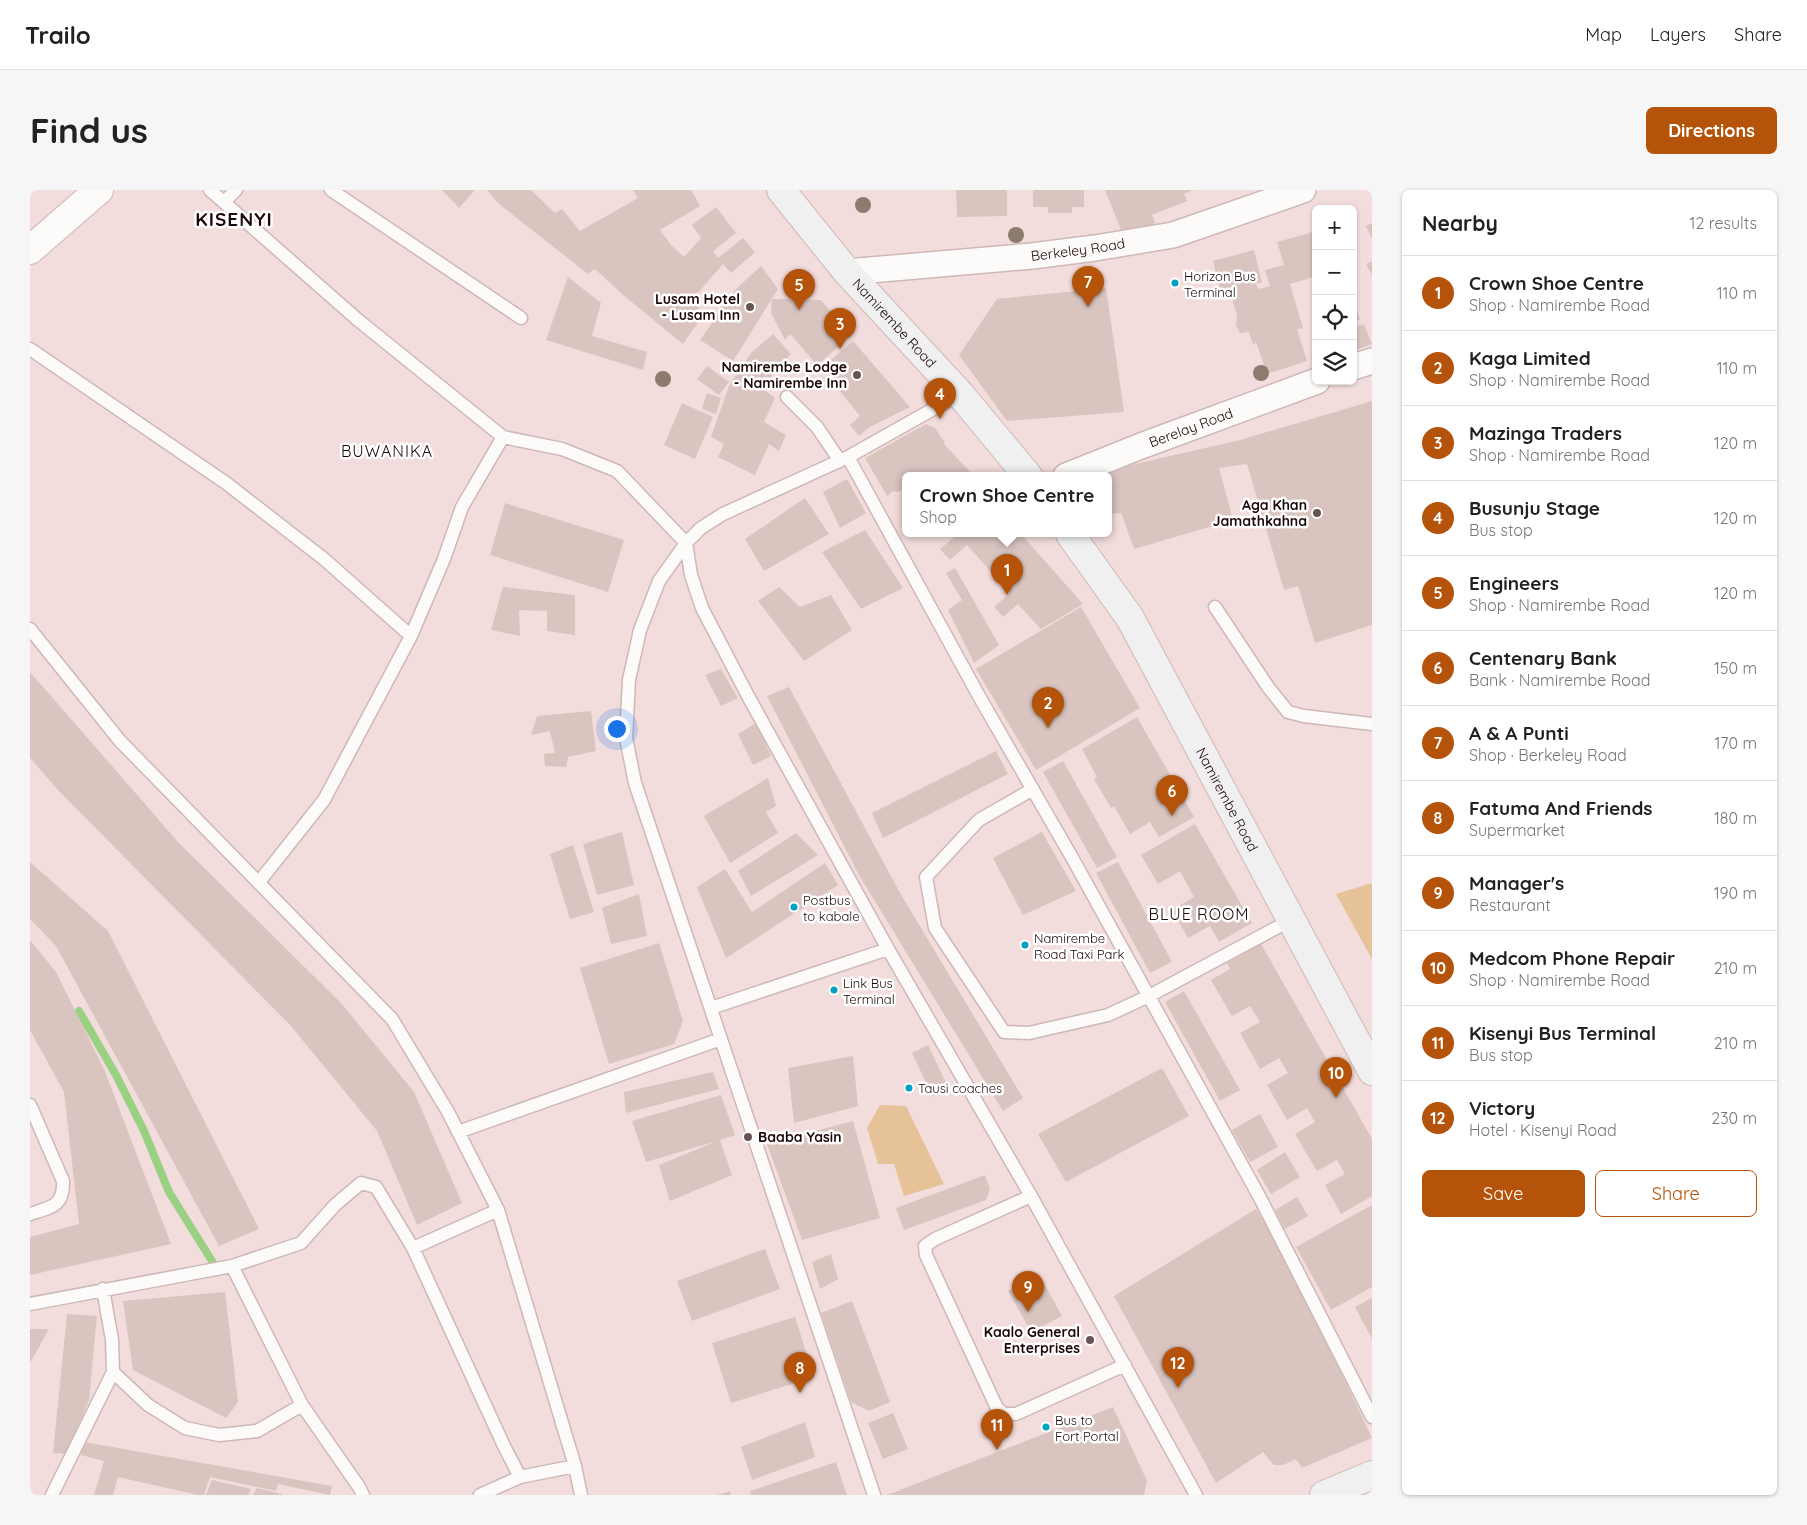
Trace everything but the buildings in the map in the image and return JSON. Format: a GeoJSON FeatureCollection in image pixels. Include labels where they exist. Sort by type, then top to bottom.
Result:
{"type":"FeatureCollection","features":[{"type":"Feature","properties":{"kind":"main road","name":"Namirembe Road"},"geometry":{"type":"LineString","coordinates":[[781,190],[848,272],[960,394],[1025,472]]}},
{"type":"Feature","properties":{"kind":"main road","name":"Namirembe Road"},"geometry":{"type":"LineString","coordinates":[[1072,537],[1130,618],[1372,1071]]}},
{"type":"Feature","properties":{"kind":"main road"},"geometry":{"type":"LineString","coordinates":[[1324,1495],[1372,1474]]}},
{"type":"Feature","properties":{"kind":"street"},"geometry":{"type":"LineString","coordinates":[[30,250],[99,190]]}},
{"type":"Feature","properties":{"kind":"street","name":"Berkeley Road"},"geometry":{"type":"LineString","coordinates":[[848,272],[1032,256],[1173,235],[1303,190]]}},
{"type":"Feature","properties":{"kind":"street"},"geometry":{"type":"LineString","coordinates":[[1357,366],[1372,360]]}},
{"type":"Feature","properties":{"kind":"street","name":"Berelay Road"},"geometry":{"type":"LineString","coordinates":[[1076,472],[1312,383]]}},
{"type":"Feature","properties":{"kind":"lane"},"geometry":{"type":"LineString","coordinates":[[210,190],[358,320],[503,437],[562,449],[617,471],[686,543],[691,575],[702,608],[748,696],[888,949],[1032,1196],[1196,1495]]}},
{"type":"Feature","properties":{"kind":"lane"},"geometry":{"type":"LineString","coordinates":[[224,202],[236,190]]}},
{"type":"Feature","properties":{"kind":"lane"},"geometry":{"type":"LineString","coordinates":[[331,190],[521,318]]}},
{"type":"Feature","properties":{"kind":"lane"},"geometry":{"type":"LineString","coordinates":[[30,349],[226,483],[324,559],[411,636]]}},
{"type":"Feature","properties":{"kind":"lane"},"geometry":{"type":"LineString","coordinates":[[874,1495],[635,783],[626,738],[629,680],[640,630],[659,581],[686,543],[702,528],[723,514],[844,459],[960,394]]}},
{"type":"Feature","properties":{"kind":"lane"},"geometry":{"type":"LineString","coordinates":[[787,397],[817,427],[844,459],[1149,996],[1259,1196],[1372,1417]]}},
{"type":"Feature","properties":{"kind":"lane"},"geometry":{"type":"LineString","coordinates":[[259,882],[324,800],[411,636],[444,559],[462,507],[503,437]]}},
{"type":"Feature","properties":{"kind":"lane"},"geometry":{"type":"LineString","coordinates":[[1215,607],[1268,687],[1288,712],[1304,716],[1372,724]]}},
{"type":"Feature","properties":{"kind":"lane"},"geometry":{"type":"LineString","coordinates":[[30,630],[120,741],[392,1019],[413,1050],[498,1210],[581,1495]]}},
{"type":"Feature","properties":{"kind":"lane"},"geometry":{"type":"LineString","coordinates":[[1033,789],[979,820],[926,876],[935,928],[1004,1032],[1029,1033],[1108,1015],[1149,996],[1291,920]]}},
{"type":"Feature","properties":{"kind":"lane"},"geometry":{"type":"LineString","coordinates":[[711,1008],[888,949]]}},
{"type":"Feature","properties":{"kind":"lane"},"geometry":{"type":"LineString","coordinates":[[458,1132],[721,1039]]}},
{"type":"Feature","properties":{"kind":"lane"},"geometry":{"type":"LineString","coordinates":[[30,1105],[64,1180],[64,1192],[61,1200],[50,1208],[30,1214]]}},
{"type":"Feature","properties":{"kind":"lane"},"geometry":{"type":"LineString","coordinates":[[30,1304],[232,1266],[301,1243],[335,1205],[361,1183],[376,1187],[413,1248],[520,1477]]}},
{"type":"Feature","properties":{"kind":"lane"},"geometry":{"type":"LineString","coordinates":[[1032,1196],[935,1239],[925,1246],[926,1255],[997,1408],[1004,1414],[1016,1414],[1125,1365]]}},
{"type":"Feature","properties":{"kind":"lane"},"geometry":{"type":"LineString","coordinates":[[413,1248],[498,1210]]}},
{"type":"Feature","properties":{"kind":"lane"},"geometry":{"type":"LineString","coordinates":[[232,1266],[302,1405],[363,1495]]}},
{"type":"Feature","properties":{"kind":"lane"},"geometry":{"type":"LineString","coordinates":[[52,1495],[113,1372],[112,1340],[103,1289]]}},
{"type":"Feature","properties":{"kind":"lane"},"geometry":{"type":"LineString","coordinates":[[113,1372],[148,1406],[185,1428],[220,1435],[257,1431],[302,1405]]}},
{"type":"Feature","properties":{"kind":"lane"},"geometry":{"type":"LineString","coordinates":[[480,1495],[520,1477],[574,1466]]}},
{"type":"Feature","properties":{"kind":"shaded area"},"geometry":{"type":"Polygon","coordinates":[[[1372,883],[1372,959],[1336,894],[1372,883]]]}},
{"type":"Feature","properties":{"kind":"shaded area"},"geometry":{"type":"Polygon","coordinates":[[[880,1105],[906,1106],[944,1184],[904,1196],[894,1164],[878,1164],[867,1128],[880,1105]]]}},
{"type":"Feature","properties":{"kind":"waterway"},"geometry":{"type":"LineString","coordinates":[[79,1011],[116,1075],[144,1131],[169,1192],[212,1261]]}},
{"type":"Feature","properties":{"kind":"place","name":"Horizon Bus Terminal"},"geometry":{"type":"Point","coordinates":[1175,283]}},
{"type":"Feature","properties":{"kind":"place","name":"Lusam Hotel - Lusam Inn"},"geometry":{"type":"Point","coordinates":[750,307]}},
{"type":"Feature","properties":{"kind":"place","name":"A & A Punti"},"geometry":{"type":"Point","coordinates":[1088,307]}},
{"type":"Feature","properties":{"kind":"place","name":"Engineers"},"geometry":{"type":"Point","coordinates":[799,310]}},
{"type":"Feature","properties":{"kind":"place","name":"Mazinga Traders"},"geometry":{"type":"Point","coordinates":[840,349]}},
{"type":"Feature","properties":{"kind":"place","name":"Namirembe Lodge - Namirembe Inn"},"geometry":{"type":"Point","coordinates":[857,375]}},
{"type":"Feature","properties":{"kind":"place","name":"Busunju Stage"},"geometry":{"type":"Point","coordinates":[940,419]}},
{"type":"Feature","properties":{"kind":"place","name":"Aga Khan Jamathkahna"},"geometry":{"type":"Point","coordinates":[1317,513]}},
{"type":"Feature","properties":{"kind":"place","name":"Crown Shoe Centre"},"geometry":{"type":"Point","coordinates":[1007,595]}},
{"type":"Feature","properties":{"kind":"place","name":"Kaga Limited"},"geometry":{"type":"Point","coordinates":[1048,728]}},
{"type":"Feature","properties":{"kind":"place","name":"Centenary Bank"},"geometry":{"type":"Point","coordinates":[1172,816]}},
{"type":"Feature","properties":{"kind":"place","name":"Postbus to kabale"},"geometry":{"type":"Point","coordinates":[794,907]}},
{"type":"Feature","properties":{"kind":"place","name":"Namirembe Road Taxi Park"},"geometry":{"type":"Point","coordinates":[1025,945]}},
{"type":"Feature","properties":{"kind":"place","name":"Link Bus Terminal"},"geometry":{"type":"Point","coordinates":[834,990]}},
{"type":"Feature","properties":{"kind":"place","name":"Tausi coaches"},"geometry":{"type":"Point","coordinates":[909,1088]}},
{"type":"Feature","properties":{"kind":"place","name":"Medcom Phone Repair"},"geometry":{"type":"Point","coordinates":[1336,1098]}},
{"type":"Feature","properties":{"kind":"place","name":"Baaba Yasin"},"geometry":{"type":"Point","coordinates":[748,1137]}},
{"type":"Feature","properties":{"kind":"place","name":"Manager's"},"geometry":{"type":"Point","coordinates":[1028,1312]}},
{"type":"Feature","properties":{"kind":"place","name":"Kaalo General Enterprises"},"geometry":{"type":"Point","coordinates":[1090,1340]}},
{"type":"Feature","properties":{"kind":"place","name":"Victory"},"geometry":{"type":"Point","coordinates":[1178,1388]}},
{"type":"Feature","properties":{"kind":"place","name":"Fatuma And Friends"},"geometry":{"type":"Point","coordinates":[800,1393]}},
{"type":"Feature","properties":{"kind":"place","name":"Bus to Fort Portal"},"geometry":{"type":"Point","coordinates":[1046,1427]}},
{"type":"Feature","properties":{"kind":"place","name":"Kisenyi Bus Terminal"},"geometry":{"type":"Point","coordinates":[997,1450]}},
{"type":"Feature","properties":{"kind":"district","name":"KISENYI"},"geometry":{"type":"Point","coordinates":[234,219]}},
{"type":"Feature","properties":{"kind":"district","name":"BUWANIKA"},"geometry":{"type":"Point","coordinates":[387,451]}},
{"type":"Feature","properties":{"kind":"district","name":"BLUE ROOM"},"geometry":{"type":"Point","coordinates":[1199,914]}}]}
